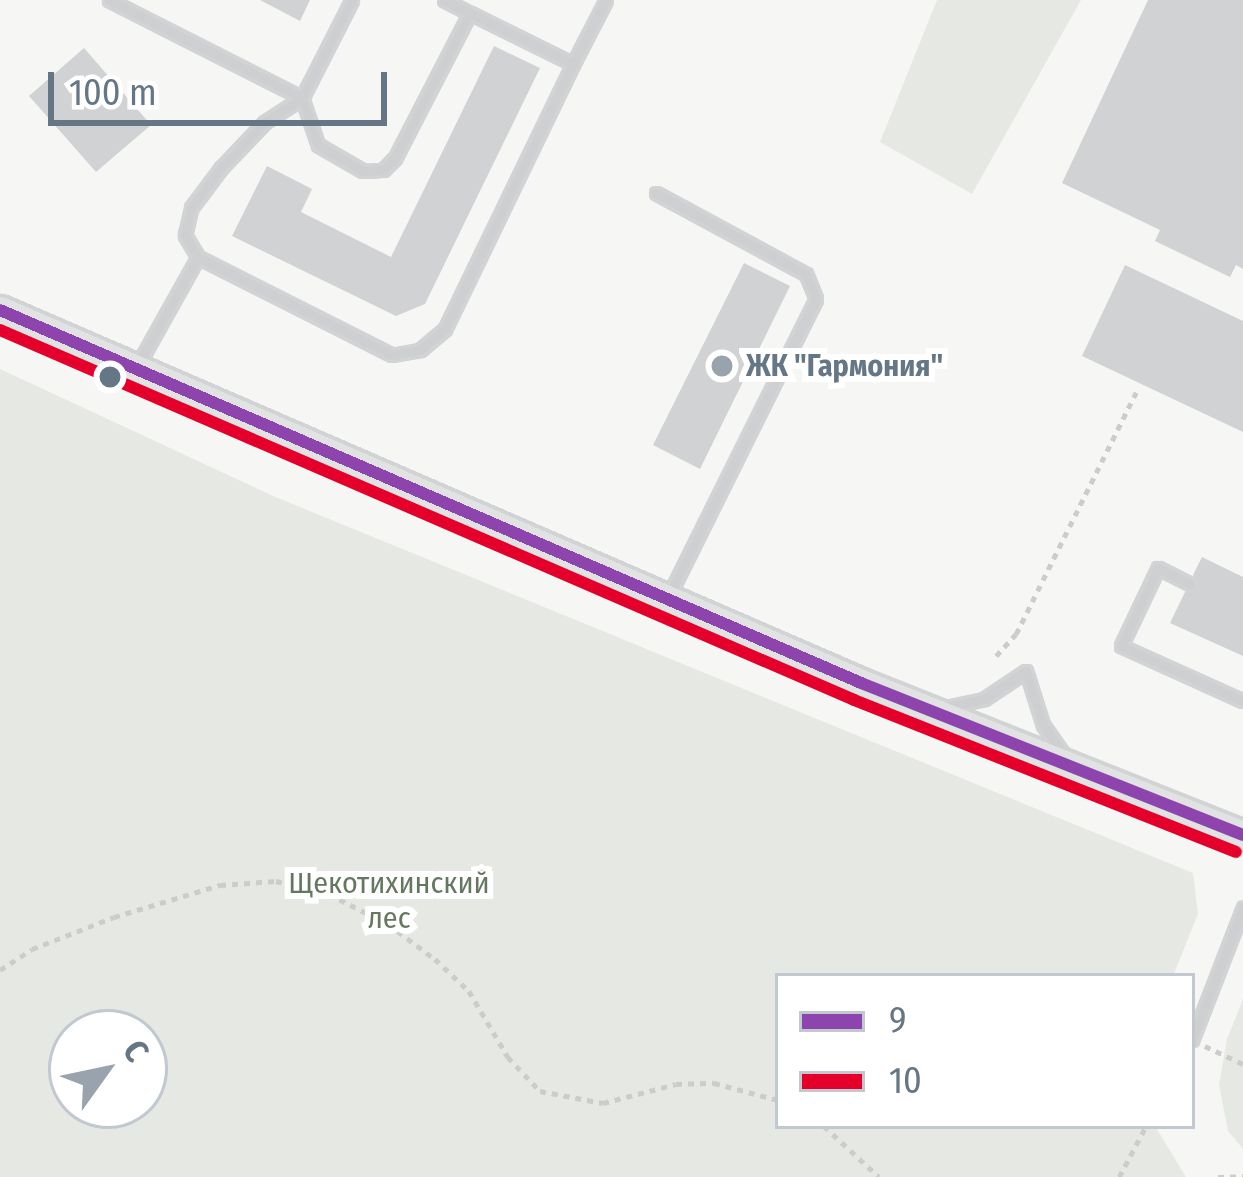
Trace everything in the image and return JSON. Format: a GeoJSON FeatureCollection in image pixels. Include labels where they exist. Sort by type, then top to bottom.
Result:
{"type":"FeatureCollection","features":[{"type":"Feature","properties":{"kind":"main road"},"geometry":{"type":"LineString","coordinates":[[0,310],[922,708],[1243,835]]}},
{"type":"Feature","properties":{"kind":"lane"},"geometry":{"type":"LineString","coordinates":[[109,0],[302,98],[318,145],[363,171],[383,170],[395,158],[470,13]]}},
{"type":"Feature","properties":{"kind":"lane"},"geometry":{"type":"LineString","coordinates":[[352,0],[302,98],[265,122],[190,208],[185,236],[198,257],[392,355],[420,350],[446,329],[606,0]]}},
{"type":"Feature","properties":{"kind":"lane"},"geometry":{"type":"LineString","coordinates":[[443,0],[573,64]]}},
{"type":"Feature","properties":{"kind":"lane"},"geometry":{"type":"LineString","coordinates":[[656,193],[806,274],[816,299],[667,600]]}},
{"type":"Feature","properties":{"kind":"lane"},"geometry":{"type":"LineString","coordinates":[[135,369],[198,257]]}},
{"type":"Feature","properties":{"kind":"lane"},"geometry":{"type":"LineString","coordinates":[[1190,584],[1158,568],[1121,646],[1243,701]]}},
{"type":"Feature","properties":{"kind":"lane"},"geometry":{"type":"LineString","coordinates":[[922,708],[984,698],[1027,671],[1043,725],[1078,772]]}},
{"type":"Feature","properties":{"kind":"lane"},"geometry":{"type":"LineString","coordinates":[[1195,1032],[1243,908]]}},
{"type":"Feature","properties":{"kind":"path"},"geometry":{"type":"LineString","coordinates":[[996,656],[1016,634],[1136,392]]}},
{"type":"Feature","properties":{"kind":"path"},"geometry":{"type":"LineString","coordinates":[[0,970],[32,949],[114,917],[220,885],[276,881],[329,894],[388,924],[435,959],[469,991],[508,1057],[540,1090],[603,1102],[676,1084],[714,1083],[775,1099]]}},
{"type":"Feature","properties":{"kind":"path"},"geometry":{"type":"LineString","coordinates":[[1195,1041],[1243,1064]]}},
{"type":"Feature","properties":{"kind":"path"},"geometry":{"type":"LineString","coordinates":[[827,1129],[879,1177]]}},
{"type":"Feature","properties":{"kind":"path"},"geometry":{"type":"LineString","coordinates":[[1119,1177],[1144,1129]]}},
{"type":"Feature","properties":{"kind":"path"},"geometry":{"type":"LineString","coordinates":[[1218,1177],[1243,1176]]}},
{"type":"Feature","properties":{"kind":"green space"},"geometry":{"type":"Polygon","coordinates":[[[937,0],[1081,0],[972,194],[880,142],[937,0]]]}},
{"type":"Feature","properties":{"kind":"green space","name":"Щекотихинский лес"},"geometry":{"type":"Polygon","coordinates":[[[0,369],[273,496],[1193,873],[1198,914],[1174,973],[775,973],[775,1129],[1157,1129],[1186,1177],[0,1177],[0,369]]]}},
{"type":"Feature","properties":{"kind":"green space"},"geometry":{"type":"Polygon","coordinates":[[[1243,999],[1243,1149],[1228,1131],[1219,1085],[1227,1039],[1243,999]]]}},
{"type":"Feature","properties":{"kind":"building"},"geometry":{"type":"Polygon","coordinates":[[[260,0],[310,0],[300,21],[260,0]]]}},
{"type":"Feature","properties":{"kind":"building"},"geometry":{"type":"Polygon","coordinates":[[[1148,0],[1243,0],[1243,269],[1236,265],[1230,277],[1155,241],[1160,230],[1062,183],[1148,0]]]}},
{"type":"Feature","properties":{"kind":"building"},"geometry":{"type":"Polygon","coordinates":[[[494,46],[540,68],[425,304],[396,316],[232,236],[267,166],[312,189],[301,212],[391,257],[494,46]]]}},
{"type":"Feature","properties":{"kind":"building"},"geometry":{"type":"Polygon","coordinates":[[[84,48],[151,125],[96,172],[29,96],[84,48]]]}},
{"type":"Feature","properties":{"kind":"building","name":"ЖК \"Гармония\""},"geometry":{"type":"Polygon","coordinates":[[[744,263],[790,286],[700,469],[653,445],[744,263]]]}},
{"type":"Feature","properties":{"kind":"building"},"geometry":{"type":"Polygon","coordinates":[[[1125,265],[1243,321],[1243,432],[1082,356],[1125,265]]]}},
{"type":"Feature","properties":{"kind":"building"},"geometry":{"type":"Polygon","coordinates":[[[1202,557],[1243,577],[1243,656],[1170,623],[1185,592],[1198,587],[1193,575],[1202,557]]]}},
{"type":"Feature","properties":{"kind":"transit line","name":"9"},"geometry":{"type":"LineString","coordinates":[[0,310],[861,683],[1243,835]]}},
{"type":"Feature","properties":{"kind":"transit line","name":"10"},"geometry":{"type":"LineString","coordinates":[[0,330],[854,700],[1236,852]]}},
{"type":"Feature","properties":{"kind":"place","name":"ЖК \"Гармония\""},"geometry":{"type":"Point","coordinates":[722,366]}}]}
